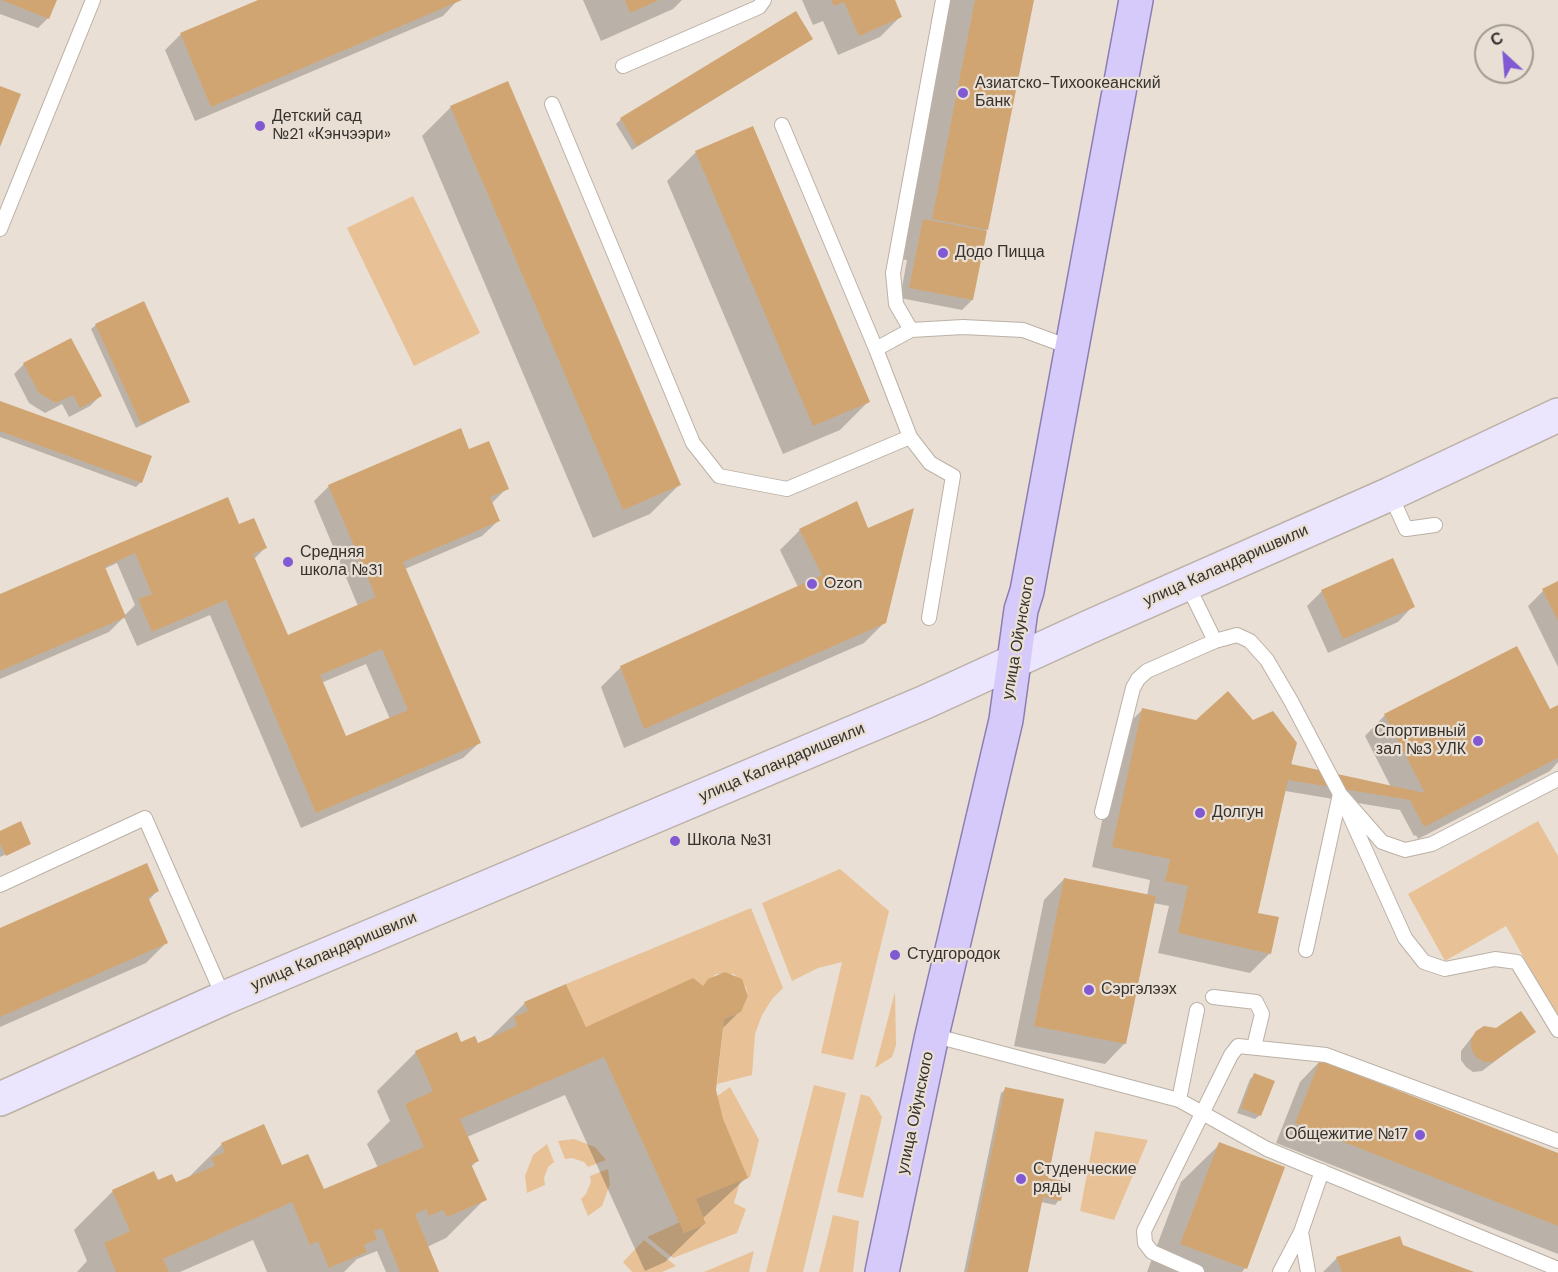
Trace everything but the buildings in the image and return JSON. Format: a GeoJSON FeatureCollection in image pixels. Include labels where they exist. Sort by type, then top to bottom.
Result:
{"type":"FeatureCollection","features":[{"type":"Feature","properties":{"kind":"main road","name":"улица Ойунского"},"geometry":{"type":"LineString","coordinates":[[882,1272],[932,1035],[1006,720],[1021,610],[1136,0]]}},
{"type":"Feature","properties":{"kind":"street","name":"улица Каландаришвили"},"geometry":{"type":"LineString","coordinates":[[0,1099],[224,998],[1014,663],[1390,494],[1558,415]]}},
{"type":"Feature","properties":{"kind":"lane"},"geometry":{"type":"LineString","coordinates":[[0,229],[93,0]]}},
{"type":"Feature","properties":{"kind":"lane"},"geometry":{"type":"LineString","coordinates":[[623,66],[759,7],[764,0]]}},
{"type":"Feature","properties":{"kind":"lane"},"geometry":{"type":"LineString","coordinates":[[911,330],[896,304],[893,273],[943,0]]}},
{"type":"Feature","properties":{"kind":"lane"},"geometry":{"type":"LineString","coordinates":[[552,104],[693,443],[719,476],[787,489],[910,437]]}},
{"type":"Feature","properties":{"kind":"lane"},"geometry":{"type":"LineString","coordinates":[[782,125],[876,349],[910,437],[930,463],[952,476],[929,618]]}},
{"type":"Feature","properties":{"kind":"lane"},"geometry":{"type":"LineString","coordinates":[[876,349],[911,330],[963,327],[1023,330],[1072,348]]}},
{"type":"Feature","properties":{"kind":"lane"},"geometry":{"type":"LineString","coordinates":[[1390,494],[1406,529],[1435,525]]}},
{"type":"Feature","properties":{"kind":"lane"},"geometry":{"type":"LineString","coordinates":[[1187,584],[1215,641]]}},
{"type":"Feature","properties":{"kind":"lane"},"geometry":{"type":"LineString","coordinates":[[1102,812],[1132,688],[1138,679],[1147,671],[1215,641],[1237,635],[1250,641],[1267,660],[1340,794],[1389,906],[1405,938],[1424,962],[1445,969],[1494,959],[1517,962],[1558,1030]]}},
{"type":"Feature","properties":{"kind":"lane"},"geometry":{"type":"LineString","coordinates":[[1340,794],[1382,843],[1405,850],[1432,844],[1558,779]]}},
{"type":"Feature","properties":{"kind":"lane"},"geometry":{"type":"LineString","coordinates":[[1306,950],[1340,794]]}},
{"type":"Feature","properties":{"kind":"lane"},"geometry":{"type":"LineString","coordinates":[[0,885],[145,818],[224,998]]}},
{"type":"Feature","properties":{"kind":"lane"},"geometry":{"type":"LineString","coordinates":[[1213,997],[1256,1002],[1262,1014],[1254,1047]]}},
{"type":"Feature","properties":{"kind":"lane"},"geometry":{"type":"LineString","coordinates":[[1179,1100],[1197,1010]]}},
{"type":"Feature","properties":{"kind":"lane"},"geometry":{"type":"LineString","coordinates":[[932,1035],[1179,1100],[1267,1149],[1558,1269]]}},
{"type":"Feature","properties":{"kind":"lane"},"geometry":{"type":"LineString","coordinates":[[1197,1272],[1152,1252],[1145,1243],[1144,1231],[1205,1113],[1231,1055],[1238,1046],[1326,1055],[1558,1141]]}},
{"type":"Feature","properties":{"kind":"lane"},"geometry":{"type":"LineString","coordinates":[[1280,1272],[1301,1232],[1322,1172]]}},
{"type":"Feature","properties":{"kind":"lane"},"geometry":{"type":"LineString","coordinates":[[1301,1232],[1308,1272]]}},
{"type":"Feature","properties":{"kind":"shaded area"},"geometry":{"type":"Polygon","coordinates":[[[413,196],[480,333],[414,366],[347,228],[413,196]]]}},
{"type":"Feature","properties":{"kind":"shaded area"},"geometry":{"type":"Polygon","coordinates":[[[1538,821],[1558,856],[1558,1018],[1506,926],[1445,961],[1408,894],[1538,821]]]}},
{"type":"Feature","properties":{"kind":"shaded area"},"geometry":{"type":"Polygon","coordinates":[[[840,869],[889,911],[853,1060],[821,1053],[842,962],[818,968],[792,981],[762,903],[840,869]]]}},
{"type":"Feature","properties":{"kind":"shaded area"},"geometry":{"type":"Polygon","coordinates":[[[751,908],[783,988],[772,999],[762,1015],[755,1034],[752,1075],[717,1084],[724,1019],[741,1012],[748,996],[746,987],[734,974],[716,974],[703,986],[586,1027],[566,984],[751,908]]]}},
{"type":"Feature","properties":{"kind":"shaded area"},"geometry":{"type":"Polygon","coordinates":[[[895,992],[896,1045],[892,1057],[875,1068],[895,992]]]}},
{"type":"Feature","properties":{"kind":"shaded area"},"geometry":{"type":"Polygon","coordinates":[[[814,1085],[846,1093],[803,1272],[766,1272],[814,1085]]]}},
{"type":"Feature","properties":{"kind":"shaded area"},"geometry":{"type":"Polygon","coordinates":[[[730,1087],[759,1140],[750,1177],[740,1182],[734,1203],[746,1209],[737,1233],[673,1258],[647,1237],[680,1222],[684,1233],[706,1224],[696,1199],[706,1104],[730,1087]]]}},
{"type":"Feature","properties":{"kind":"shaded area"},"geometry":{"type":"Polygon","coordinates":[[[861,1094],[870,1097],[882,1117],[863,1198],[837,1192],[861,1094]]]}},
{"type":"Feature","properties":{"kind":"shaded area"},"geometry":{"type":"Polygon","coordinates":[[[1095,1131],[1148,1140],[1114,1220],[1080,1211],[1095,1131]]]}},
{"type":"Feature","properties":{"kind":"shaded area"},"geometry":{"type":"Polygon","coordinates":[[[574,1139],[595,1147],[606,1160],[588,1167],[584,1162],[572,1158],[565,1159],[558,1141],[574,1139]]]}},
{"type":"Feature","properties":{"kind":"shaded area"},"geometry":{"type":"Polygon","coordinates":[[[547,1144],[554,1162],[548,1167],[544,1178],[545,1185],[527,1193],[525,1176],[533,1155],[547,1144]]]}},
{"type":"Feature","properties":{"kind":"shaded area"},"geometry":{"type":"Polygon","coordinates":[[[608,1169],[610,1184],[602,1206],[588,1216],[581,1199],[591,1182],[590,1176],[608,1169]]]}},
{"type":"Feature","properties":{"kind":"shaded area"},"geometry":{"type":"Polygon","coordinates":[[[833,1215],[859,1221],[853,1272],[819,1272],[833,1215]]]}},
{"type":"Feature","properties":{"kind":"shaded area"},"geometry":{"type":"Polygon","coordinates":[[[644,1240],[676,1266],[662,1272],[632,1272],[623,1262],[644,1240]]]}},
{"type":"Feature","properties":{"kind":"shaded area"},"geometry":{"type":"Polygon","coordinates":[[[754,1251],[749,1272],[704,1272],[754,1251]]]}},
{"type":"Feature","properties":{"kind":"place","name":"Азиатско-Тихоокеанский Банк"},"geometry":{"type":"Point","coordinates":[963,93]}},
{"type":"Feature","properties":{"kind":"place","name":"Детский сад №21 «Кэнчээри»"},"geometry":{"type":"Point","coordinates":[260,126]}},
{"type":"Feature","properties":{"kind":"place","name":"Додо Пицца"},"geometry":{"type":"Point","coordinates":[943,253]}},
{"type":"Feature","properties":{"kind":"place","name":"Средняя школа №31"},"geometry":{"type":"Point","coordinates":[288,562]}},
{"type":"Feature","properties":{"kind":"place","name":"Ozon"},"geometry":{"type":"Point","coordinates":[812,584]}},
{"type":"Feature","properties":{"kind":"place","name":"Спортивный зал №3 УЛК"},"geometry":{"type":"Point","coordinates":[1478,741]}},
{"type":"Feature","properties":{"kind":"place","name":"Долгун"},"geometry":{"type":"Point","coordinates":[1200,813]}},
{"type":"Feature","properties":{"kind":"place","name":"Школа №31"},"geometry":{"type":"Point","coordinates":[675,841]}},
{"type":"Feature","properties":{"kind":"place","name":"Студгородок"},"geometry":{"type":"Point","coordinates":[895,955]}},
{"type":"Feature","properties":{"kind":"place","name":"Сэргэлээх"},"geometry":{"type":"Point","coordinates":[1089,990]}},
{"type":"Feature","properties":{"kind":"place","name":"Общежитие №17"},"geometry":{"type":"Point","coordinates":[1420,1135]}},
{"type":"Feature","properties":{"kind":"place","name":"Студенческие ряды"},"geometry":{"type":"Point","coordinates":[1021,1179]}}]}
